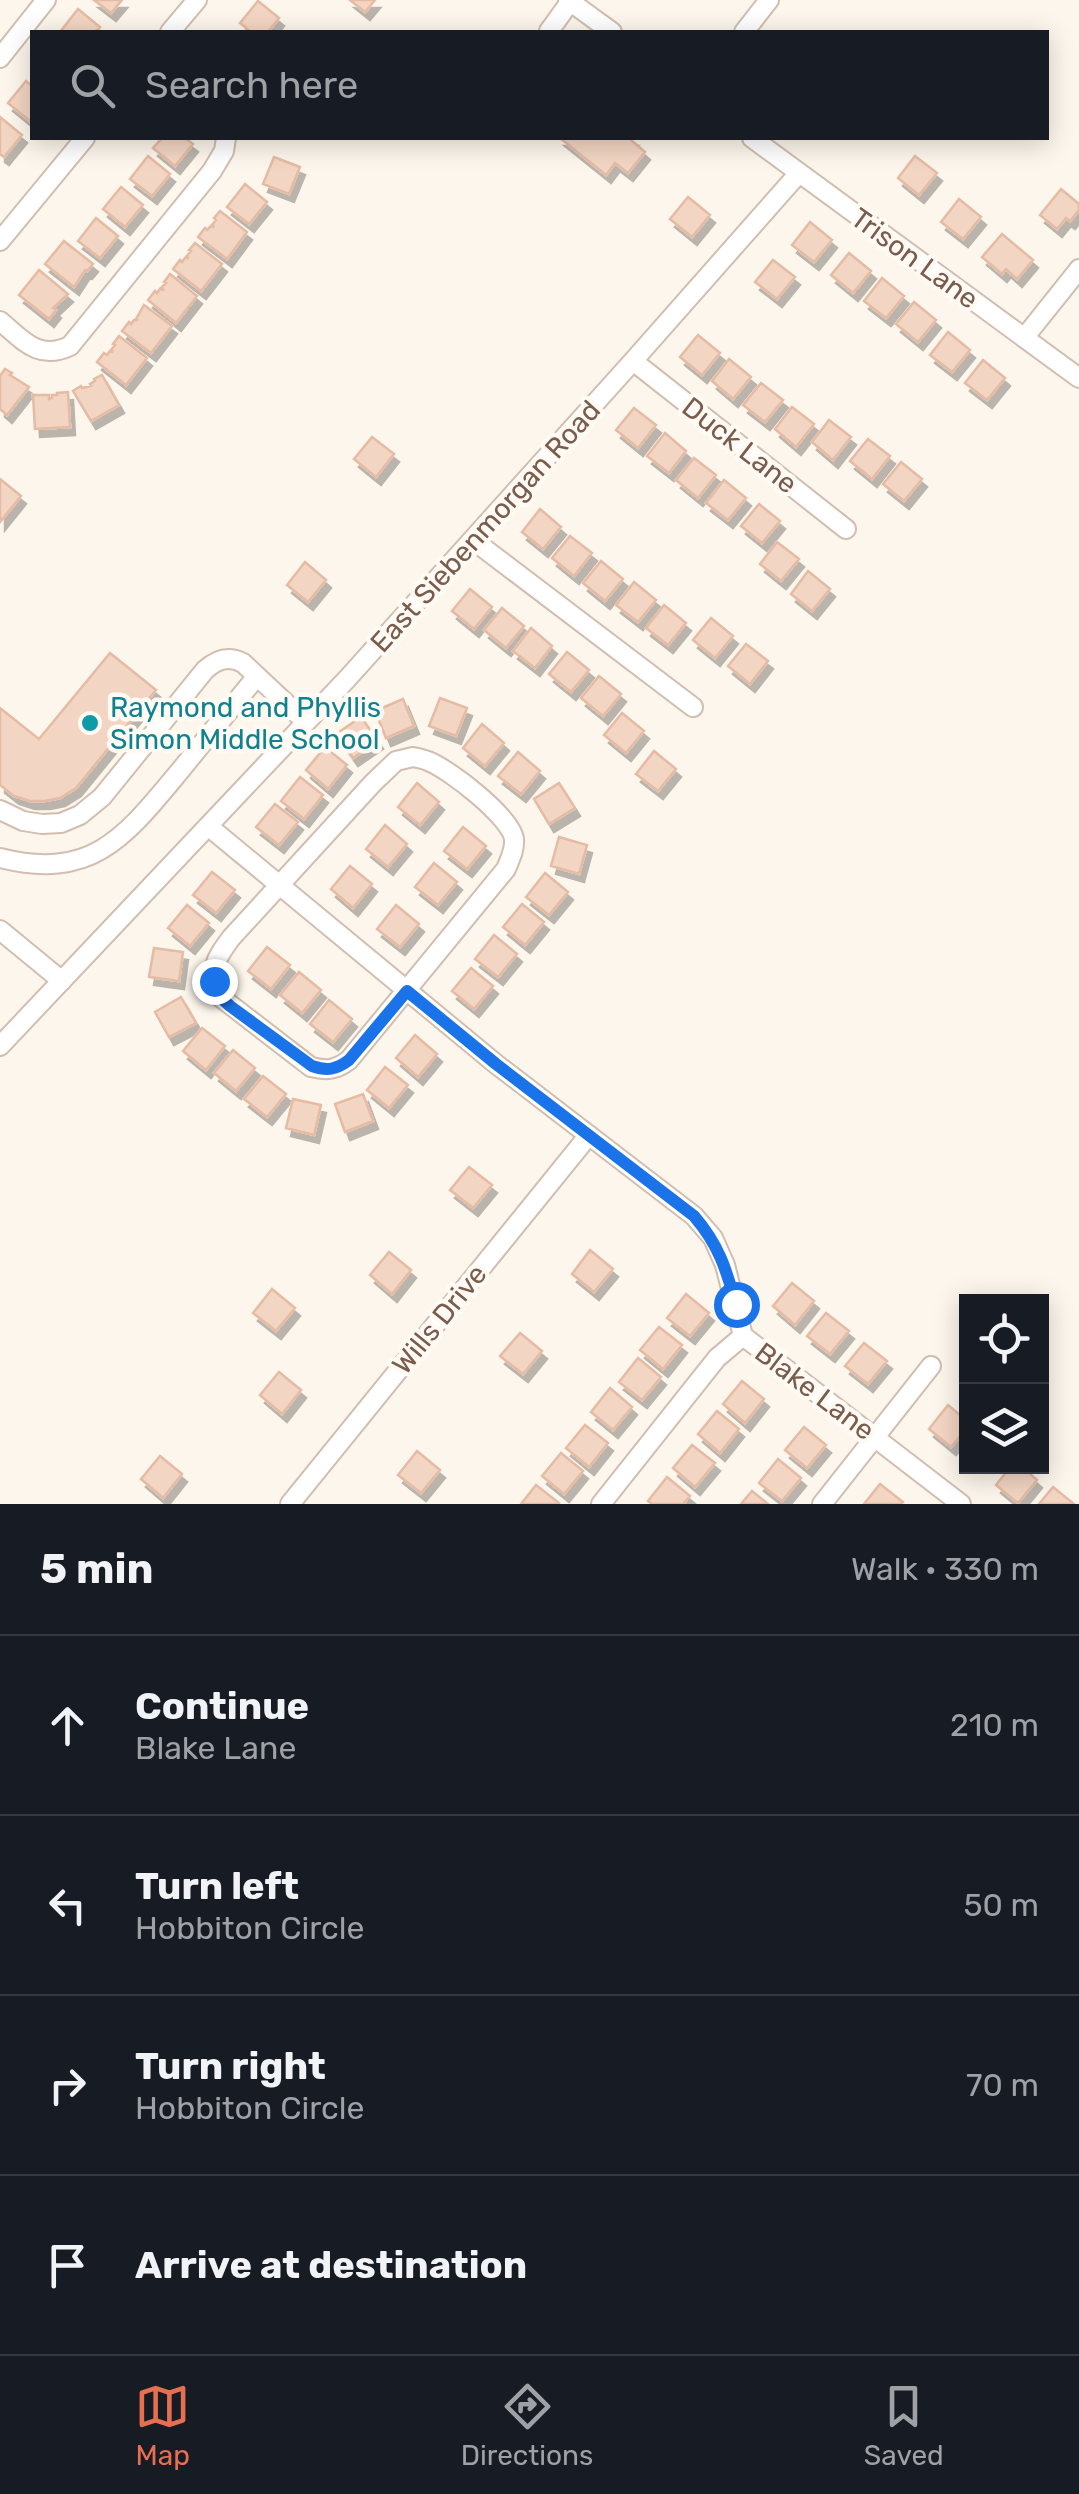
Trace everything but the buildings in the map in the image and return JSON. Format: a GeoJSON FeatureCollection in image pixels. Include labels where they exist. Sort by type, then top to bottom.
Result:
{"type":"FeatureCollection","features":[{"type":"Feature","properties":{"kind":"street"},"geometry":{"type":"LineString","coordinates":[[0,58],[46,0]]}},
{"type":"Feature","properties":{"kind":"street"},"geometry":{"type":"LineString","coordinates":[[172,30],[196,0]]}},
{"type":"Feature","properties":{"kind":"street"},"geometry":{"type":"LineString","coordinates":[[746,30],[769,0]]}},
{"type":"Feature","properties":{"kind":"street"},"geometry":{"type":"LineString","coordinates":[[550,30],[568,1],[609,30]]}},
{"type":"Feature","properties":{"kind":"street"},"geometry":{"type":"LineString","coordinates":[[0,241],[82,140]]}},
{"type":"Feature","properties":{"kind":"street"},"geometry":{"type":"LineString","coordinates":[[0,321],[42,352],[70,346],[212,171],[226,140]]}},
{"type":"Feature","properties":{"kind":"street","name":"Trison Lane"},"geometry":{"type":"LineString","coordinates":[[755,140],[1079,378]]}},
{"type":"Feature","properties":{"kind":"street","name":"East Siebenmorgan Road"},"geometry":{"type":"LineString","coordinates":[[0,1046],[306,722],[799,174]]}},
{"type":"Feature","properties":{"kind":"street"},"geometry":{"type":"LineString","coordinates":[[1024,338],[1079,269]]}},
{"type":"Feature","properties":{"kind":"street","name":"Duck Lane"},"geometry":{"type":"LineString","coordinates":[[633,361],[846,528]]}},
{"type":"Feature","properties":{"kind":"street"},"geometry":{"type":"LineString","coordinates":[[472,540],[692,707]]}},
{"type":"Feature","properties":{"kind":"street"},"geometry":{"type":"LineString","coordinates":[[0,810],[23,821],[42,824],[80,815],[102,797],[210,665],[223,659],[236,660],[306,722]]}},
{"type":"Feature","properties":{"kind":"street"},"geometry":{"type":"LineString","coordinates":[[0,858],[36,865],[62,864],[113,843],[145,813],[257,676]]}},
{"type":"Feature","properties":{"kind":"street"},"geometry":{"type":"LineString","coordinates":[[413,757],[428,760],[444,770],[496,809],[508,822],[514,837],[506,869],[407,991],[349,1060],[339,1068],[325,1070],[312,1066],[219,996],[214,962],[231,938],[372,783],[396,760],[413,757]]}},
{"type":"Feature","properties":{"kind":"street","name":"Blake Lane"},"geometry":{"type":"LineString","coordinates":[[208,826],[407,991],[694,1216],[712,1238],[725,1265],[743,1336],[961,1504]]}},
{"type":"Feature","properties":{"kind":"street"},"geometry":{"type":"LineString","coordinates":[[0,930],[62,981]]}},
{"type":"Feature","properties":{"kind":"street","name":"Wills Drive"},"geometry":{"type":"LineString","coordinates":[[290,1504],[589,1135]]}},
{"type":"Feature","properties":{"kind":"street"},"geometry":{"type":"LineString","coordinates":[[601,1504],[717,1358],[743,1336]]}},
{"type":"Feature","properties":{"kind":"street"},"geometry":{"type":"LineString","coordinates":[[822,1504],[930,1366]]}},
{"type":"Feature","properties":{"kind":"place","name":"Raymond and Phyllis Simon Middle School"},"geometry":{"type":"Point","coordinates":[90,723]}},
{"type":"Feature","properties":{"kind":"route"},"geometry":{"type":"LineString","coordinates":[[214,981],[219,996],[230,1006],[312,1066],[325,1070],[339,1068],[349,1060],[407,991],[694,1216],[712,1238],[725,1265],[736,1304]]}}]}
